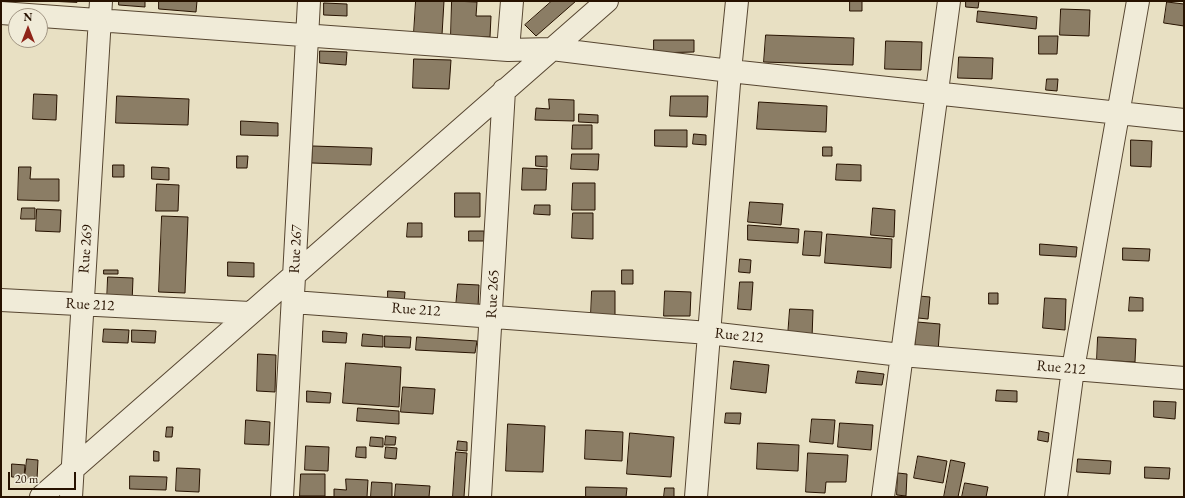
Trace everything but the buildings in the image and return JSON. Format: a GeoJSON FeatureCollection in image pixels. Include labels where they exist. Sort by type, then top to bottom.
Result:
{"type":"FeatureCollection","features":[{"type":"Feature","properties":{"kind":"street","name":"Rue 267"},"geometry":{"type":"LineString","coordinates":[[282,497],[309,1]]}},
{"type":"Feature","properties":{"kind":"street"},"geometry":{"type":"LineString","coordinates":[[508,50],[512,1]]}},
{"type":"Feature","properties":{"kind":"street"},"geometry":{"type":"LineString","coordinates":[[41,497],[607,1]]}},
{"type":"Feature","properties":{"kind":"street"},"geometry":{"type":"LineString","coordinates":[[696,497],[730,71],[737,1]]}},
{"type":"Feature","properties":{"kind":"street"},"geometry":{"type":"LineString","coordinates":[[883,497],[949,1]]}},
{"type":"Feature","properties":{"kind":"street"},"geometry":{"type":"LineString","coordinates":[[1056,497],[1073,369],[1138,1]]}},
{"type":"Feature","properties":{"kind":"street"},"geometry":{"type":"LineString","coordinates":[[1,13],[101,11],[307,35],[508,50],[552,49],[730,71],[1184,120]]}},
{"type":"Feature","properties":{"kind":"street","name":"Rue 269"},"geometry":{"type":"LineString","coordinates":[[71,497],[101,11]]}},
{"type":"Feature","properties":{"kind":"street","name":"Rue 265"},"geometry":{"type":"LineString","coordinates":[[480,497],[504,90]]}},
{"type":"Feature","properties":{"kind":"street","name":"Rue 212"},"geometry":{"type":"LineString","coordinates":[[1,300],[250,313]]}},
{"type":"Feature","properties":{"kind":"street","name":"Rue 212"},"geometry":{"type":"LineString","coordinates":[[293,302],[709,333],[901,355],[1184,378]]}}]}
